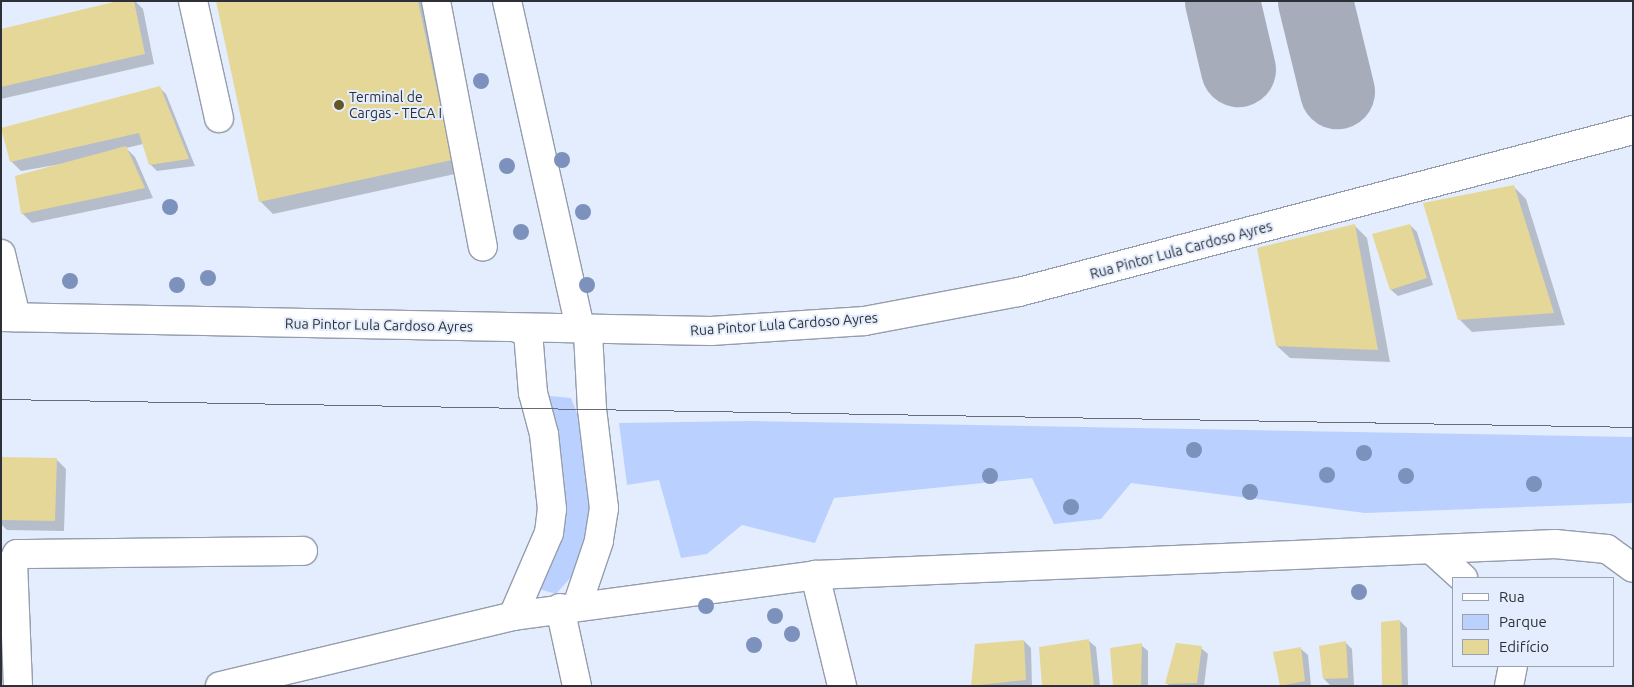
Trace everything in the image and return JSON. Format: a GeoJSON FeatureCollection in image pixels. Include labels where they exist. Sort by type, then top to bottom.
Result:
{"type":"FeatureCollection","features":[{"type":"Feature","properties":{"kind":"street"},"geometry":{"type":"LineString","coordinates":[[193,1],[219,118]]}},
{"type":"Feature","properties":{"kind":"street"},"geometry":{"type":"LineString","coordinates":[[436,1],[483,247]]}},
{"type":"Feature","properties":{"kind":"street"},"geometry":{"type":"LineString","coordinates":[[507,1],[580,327],[588,333],[592,409],[604,508],[600,541],[568,607],[577,686]]}},
{"type":"Feature","properties":{"kind":"street","name":"Rua Pintor Lula Cardoso Ayres"},"geometry":{"type":"LineString","coordinates":[[9,317],[519,329],[580,327],[711,331],[865,321],[1067,280],[1633,130]]}},
{"type":"Feature","properties":{"kind":"street"},"geometry":{"type":"LineString","coordinates":[[1,254],[9,317]]}},
{"type":"Feature","properties":{"kind":"street"},"geometry":{"type":"LineString","coordinates":[[513,616],[548,533],[552,509],[544,434],[534,393],[528,332],[519,329]]}},
{"type":"Feature","properties":{"kind":"street"},"geometry":{"type":"LineString","coordinates":[[220,686],[513,616],[568,607],[815,575],[1555,544],[1607,549],[1633,568]]}},
{"type":"Feature","properties":{"kind":"street"},"geometry":{"type":"LineString","coordinates":[[18,686],[13,562],[17,554],[303,550]]}},
{"type":"Feature","properties":{"kind":"street"},"geometry":{"type":"LineString","coordinates":[[1432,550],[1462,577]]}},
{"type":"Feature","properties":{"kind":"street"},"geometry":{"type":"LineString","coordinates":[[815,575],[842,686]]}},
{"type":"Feature","properties":{"kind":"street"},"geometry":{"type":"LineString","coordinates":[[1509,686],[1513,667]]}},
{"type":"Feature","properties":{"kind":"green space"},"geometry":{"type":"Polygon","coordinates":[[[540,395],[571,398],[584,431],[592,494],[587,559],[556,594],[539,589],[540,395]]]}},
{"type":"Feature","properties":{"kind":"green space"},"geometry":{"type":"Polygon","coordinates":[[[751,421],[1633,437],[1633,503],[1365,513],[1131,483],[1101,519],[1054,524],[1032,478],[834,498],[815,543],[742,525],[707,554],[681,558],[659,480],[627,485],[619,423],[751,421]]]}},
{"type":"Feature","properties":{"kind":"building"},"geometry":{"type":"Polygon","coordinates":[[[118,1],[134,1],[145,54],[1,87],[1,29],[118,1]]]}},
{"type":"Feature","properties":{"kind":"building","name":"Terminal de Cargas - TECA I"},"geometry":{"type":"Polygon","coordinates":[[[216,1],[418,1],[452,160],[259,202],[216,1]]]}},
{"type":"Feature","properties":{"kind":"building"},"geometry":{"type":"Polygon","coordinates":[[[160,86],[189,159],[149,165],[139,133],[10,162],[1,128],[160,86]]]}},
{"type":"Feature","properties":{"kind":"building"},"geometry":{"type":"Polygon","coordinates":[[[126,146],[145,188],[21,214],[15,176],[126,146]]]}},
{"type":"Feature","properties":{"kind":"building"},"geometry":{"type":"Polygon","coordinates":[[[1514,185],[1554,313],[1458,320],[1423,203],[1514,185]]]}},
{"type":"Feature","properties":{"kind":"building"},"geometry":{"type":"Polygon","coordinates":[[[1355,224],[1378,350],[1276,346],[1257,248],[1355,224]]]}},
{"type":"Feature","properties":{"kind":"building"},"geometry":{"type":"Polygon","coordinates":[[[1410,224],[1427,278],[1390,290],[1372,234],[1410,224]]]}},
{"type":"Feature","properties":{"kind":"building"},"geometry":{"type":"Polygon","coordinates":[[[1,457],[57,458],[55,521],[1,520],[1,457]]]}},
{"type":"Feature","properties":{"kind":"building"},"geometry":{"type":"Polygon","coordinates":[[[1400,620],[1402,686],[1382,686],[1381,622],[1400,620]]]}},
{"type":"Feature","properties":{"kind":"building"},"geometry":{"type":"Polygon","coordinates":[[[1089,639],[1094,686],[1042,686],[1039,647],[1089,639]]]}},
{"type":"Feature","properties":{"kind":"building"},"geometry":{"type":"Polygon","coordinates":[[[1024,640],[1026,680],[971,686],[975,644],[1024,640]]]}},
{"type":"Feature","properties":{"kind":"building"},"geometry":{"type":"Polygon","coordinates":[[[1346,641],[1348,678],[1323,679],[1319,646],[1346,641]]]}},
{"type":"Feature","properties":{"kind":"building"},"geometry":{"type":"Polygon","coordinates":[[[1142,643],[1141,686],[1113,686],[1110,648],[1142,643]]]}},
{"type":"Feature","properties":{"kind":"building"},"geometry":{"type":"Polygon","coordinates":[[[1176,643],[1202,646],[1197,683],[1165,684],[1176,643]]]}},
{"type":"Feature","properties":{"kind":"building"},"geometry":{"type":"Polygon","coordinates":[[[1301,647],[1305,681],[1280,686],[1273,652],[1301,647]]]}},
{"type":"Feature","properties":{"kind":"taxiway"},"geometry":{"type":"LineString","coordinates":[[1222,1],[1238,69]]}},
{"type":"Feature","properties":{"kind":"taxiway"},"geometry":{"type":"LineString","coordinates":[[1315,1],[1337,91]]}},
{"type":"Feature","properties":{"kind":"tram line"},"geometry":{"type":"LineString","coordinates":[[1,399],[1633,427]]}},
{"type":"Feature","properties":{"kind":"place","name":"Terminal de Cargas - TECA I"},"geometry":{"type":"Point","coordinates":[339,105]}}]}
